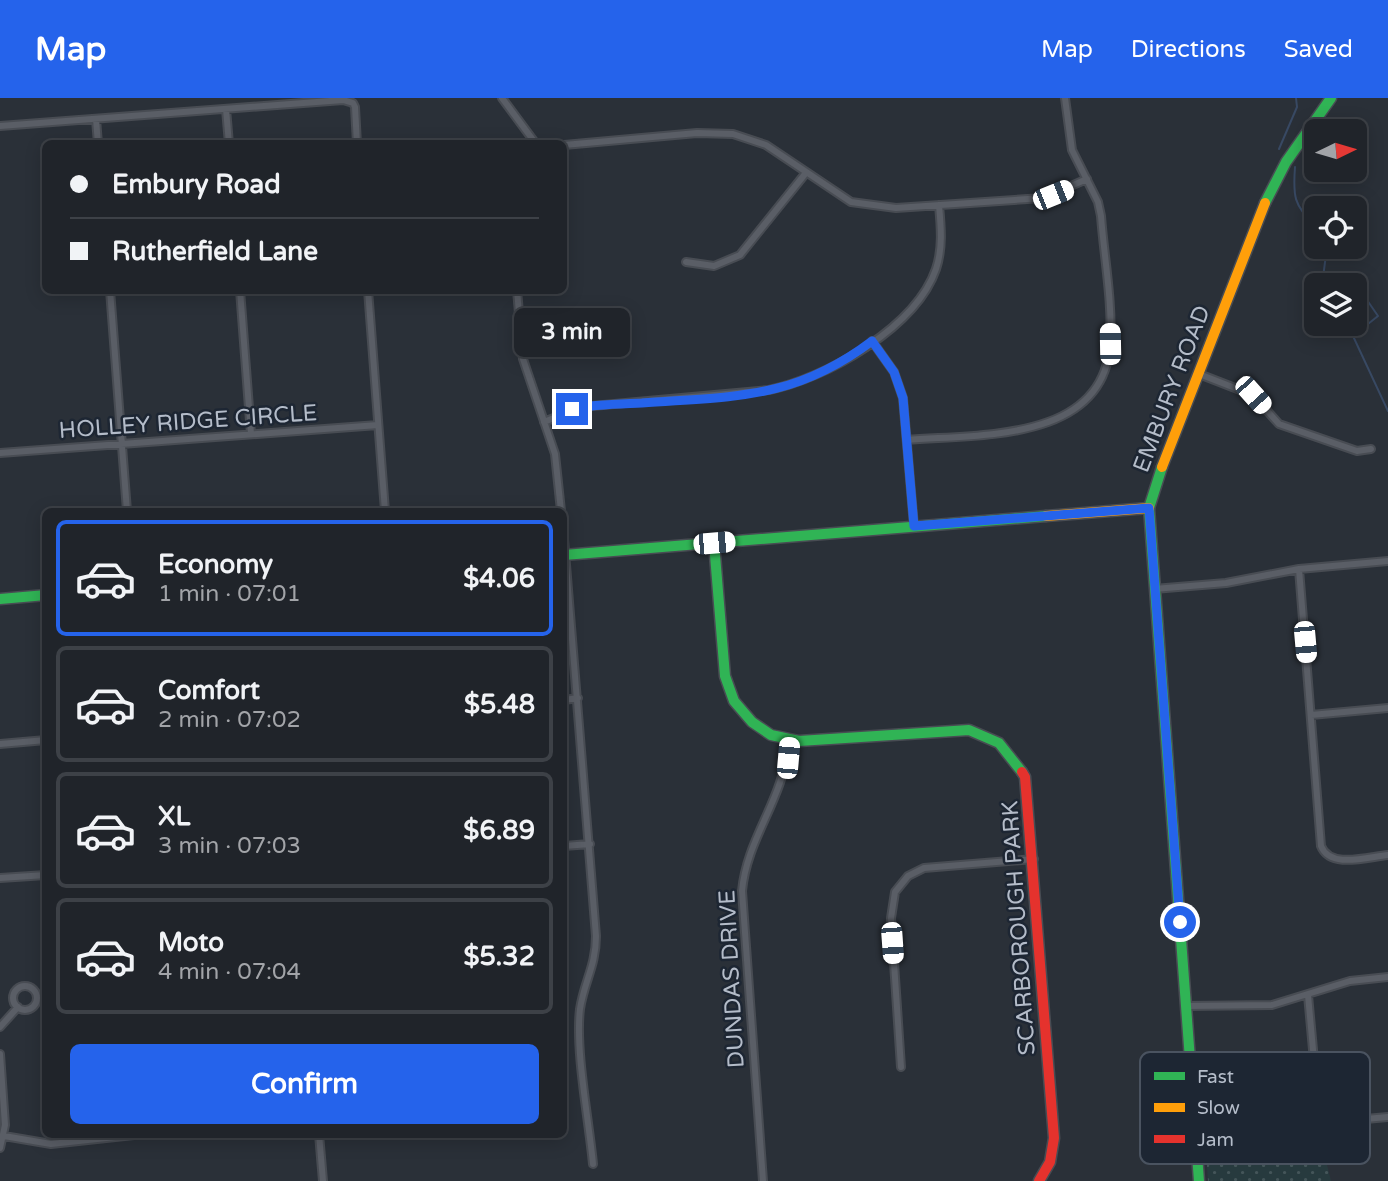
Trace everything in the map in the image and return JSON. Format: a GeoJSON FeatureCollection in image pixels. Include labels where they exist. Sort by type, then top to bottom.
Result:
{"type":"FeatureCollection","features":[{"type":"Feature","properties":{"kind":"street"},"geometry":{"type":"LineString","coordinates":[[502,98],[533,140]]}},
{"type":"Feature","properties":{"kind":"street"},"geometry":{"type":"LineString","coordinates":[[907,440],[1019,430],[1046,424],[1075,409],[1095,387],[1109,356],[1110,329],[1101,216],[1072,150],[1065,98]]}},
{"type":"Feature","properties":{"kind":"street","name":"EMBURY ROAD"},"geometry":{"type":"LineString","coordinates":[[1189,1052],[1149,508],[1275,180],[1331,98]]}},
{"type":"Feature","properties":{"kind":"street"},"geometry":{"type":"LineString","coordinates":[[0,127],[348,101],[355,107],[357,140]]}},
{"type":"Feature","properties":{"kind":"street"},"geometry":{"type":"LineString","coordinates":[[226,109],[229,140]]}},
{"type":"Feature","properties":{"kind":"street"},"geometry":{"type":"LineString","coordinates":[[96,119],[98,140]]}},
{"type":"Feature","properties":{"kind":"street"},"geometry":{"type":"LineString","coordinates":[[567,145],[697,133],[733,134],[766,145],[805,174],[851,202],[873,207],[1042,198],[1087,179]]}},
{"type":"Feature","properties":{"kind":"street"},"geometry":{"type":"LineString","coordinates":[[687,262],[714,266],[740,255],[805,174]]}},
{"type":"Feature","properties":{"kind":"street"},"geometry":{"type":"LineString","coordinates":[[544,422],[581,407],[740,395],[795,385],[840,364],[906,315],[931,282],[940,253],[939,205]]}},
{"type":"Feature","properties":{"kind":"street"},"geometry":{"type":"LineString","coordinates":[[110,294],[127,508]]}},
{"type":"Feature","properties":{"kind":"street"},"geometry":{"type":"LineString","coordinates":[[240,294],[251,434]]}},
{"type":"Feature","properties":{"kind":"street"},"geometry":{"type":"LineString","coordinates":[[368,294],[385,508]]}},
{"type":"Feature","properties":{"kind":"street"},"geometry":{"type":"LineString","coordinates":[[517,294],[523,359],[555,454],[561,508]]}},
{"type":"Feature","properties":{"kind":"street"},"geometry":{"type":"LineString","coordinates":[[872,341],[900,386],[914,526]]}},
{"type":"Feature","properties":{"kind":"street"},"geometry":{"type":"LineString","coordinates":[[1199,374],[1253,395],[1279,424],[1357,451],[1371,449]]}},
{"type":"Feature","properties":{"kind":"street","name":"HOLLEY RIDGE CIRCLE"},"geometry":{"type":"LineString","coordinates":[[0,453],[378,425]]}},
{"type":"Feature","properties":{"kind":"street"},"geometry":{"type":"LineString","coordinates":[[567,555],[1149,508]]}},
{"type":"Feature","properties":{"kind":"street","name":"SCARBOROUGH PARK"},"geometry":{"type":"LineString","coordinates":[[714,543],[728,689],[734,701],[752,722],[771,735],[789,741],[956,729],[984,735],[1010,753],[1025,777],[1034,859],[1054,1138],[1050,1163],[1039,1181]]}},
{"type":"Feature","properties":{"kind":"street"},"geometry":{"type":"LineString","coordinates":[[1153,589],[1226,583],[1299,569],[1388,561]]}},
{"type":"Feature","properties":{"kind":"street"},"geometry":{"type":"LineString","coordinates":[[1299,569],[1318,830],[1323,853],[1333,859],[1388,855]]}},
{"type":"Feature","properties":{"kind":"street"},"geometry":{"type":"LineString","coordinates":[[567,586],[590,844],[596,950],[580,1020],[593,1164]]}},
{"type":"Feature","properties":{"kind":"street"},"geometry":{"type":"LineString","coordinates":[[0,599],[42,595]]}},
{"type":"Feature","properties":{"kind":"street"},"geometry":{"type":"LineString","coordinates":[[567,699],[578,698]]}},
{"type":"Feature","properties":{"kind":"street"},"geometry":{"type":"LineString","coordinates":[[1311,715],[1388,708]]}},
{"type":"Feature","properties":{"kind":"street"},"geometry":{"type":"LineString","coordinates":[[0,744],[42,740]]}},
{"type":"Feature","properties":{"kind":"street","name":"DUNDAS DRIVE"},"geometry":{"type":"LineString","coordinates":[[763,1181],[742,891],[748,858],[785,774],[789,741]]}},
{"type":"Feature","properties":{"kind":"street"},"geometry":{"type":"LineString","coordinates":[[567,846],[590,844]]}},
{"type":"Feature","properties":{"kind":"street"},"geometry":{"type":"LineString","coordinates":[[901,1067],[891,918],[895,892],[908,876],[924,868],[1034,859]]}},
{"type":"Feature","properties":{"kind":"street"},"geometry":{"type":"LineString","coordinates":[[0,878],[42,875]]}},
{"type":"Feature","properties":{"kind":"street"},"geometry":{"type":"LineString","coordinates":[[1186,1006],[1272,1005],[1350,981],[1388,977]]}},
{"type":"Feature","properties":{"kind":"street"},"geometry":{"type":"LineString","coordinates":[[1308,995],[1313,1052]]}},
{"type":"Feature","properties":{"kind":"street"},"geometry":{"type":"LineString","coordinates":[[0,1027],[18,1007]]}},
{"type":"Feature","properties":{"kind":"street"},"geometry":{"type":"LineString","coordinates":[[0,1054],[4,1136],[0,1148]]}},
{"type":"Feature","properties":{"kind":"street"},"geometry":{"type":"LineString","coordinates":[[1370,1119],[1388,1117]]}},
{"type":"Feature","properties":{"kind":"street"},"geometry":{"type":"LineString","coordinates":[[4,1136],[51,1143],[102,1138]]}},
{"type":"Feature","properties":{"kind":"street"},"geometry":{"type":"LineString","coordinates":[[319,1138],[323,1181]]}},
{"type":"Feature","properties":{"kind":"green space"},"geometry":{"type":"Polygon","coordinates":[[[1207,1164],[1327,1164],[1331,1181],[1208,1181],[1207,1164]]]}},
{"type":"Feature","properties":{"kind":"waterway"},"geometry":{"type":"LineString","coordinates":[[1279,149],[1297,107],[1296,98]]}},
{"type":"Feature","properties":{"kind":"waterway"},"geometry":{"type":"LineString","coordinates":[[1295,167],[1296,199],[1304,213]]}},
{"type":"Feature","properties":{"kind":"waterway"},"geometry":{"type":"LineString","coordinates":[[1324,273],[1325,259]]}},
{"type":"Feature","properties":{"kind":"waterway"},"geometry":{"type":"LineString","coordinates":[[1367,300],[1378,316],[1367,325]]}},
{"type":"Feature","properties":{"kind":"waterway"},"geometry":{"type":"LineString","coordinates":[[1353,336],[1388,411]]}},
{"type":"Feature","properties":{"kind":"traffic: fast"},"geometry":{"type":"LineString","coordinates":[[1265,203],[1286,162],[1331,98]]}},
{"type":"Feature","properties":{"kind":"traffic: fast"},"geometry":{"type":"LineString","coordinates":[[1162,467],[1149,508],[1189,1052]]}},
{"type":"Feature","properties":{"kind":"traffic: fast"},"geometry":{"type":"LineString","coordinates":[[567,555],[1046,516]]}},
{"type":"Feature","properties":{"kind":"traffic: fast"},"geometry":{"type":"LineString","coordinates":[[714,543],[725,676],[734,701],[752,722],[771,735],[799,741],[969,730],[999,743],[1022,772]]}},
{"type":"Feature","properties":{"kind":"traffic: fast"},"geometry":{"type":"LineString","coordinates":[[0,599],[42,595]]}},
{"type":"Feature","properties":{"kind":"traffic: fast"},"geometry":{"type":"LineString","coordinates":[[1198,1164],[1199,1181]]}},
{"type":"Feature","properties":{"kind":"traffic: slow"},"geometry":{"type":"LineString","coordinates":[[1162,467],[1265,203]]}},
{"type":"Feature","properties":{"kind":"traffic: slow"},"geometry":{"type":"LineString","coordinates":[[1046,516],[1149,508]]}},
{"type":"Feature","properties":{"kind":"traffic: jam"},"geometry":{"type":"LineString","coordinates":[[1022,772],[1025,777],[1054,1138],[1050,1162],[1039,1181]]}},
{"type":"Feature","properties":{"kind":"route"},"geometry":{"type":"LineString","coordinates":[[572,409],[740,395],[795,385],[840,364],[872,341],[894,372],[903,398],[914,526],[1149,508],[1180,922]]}}]}
